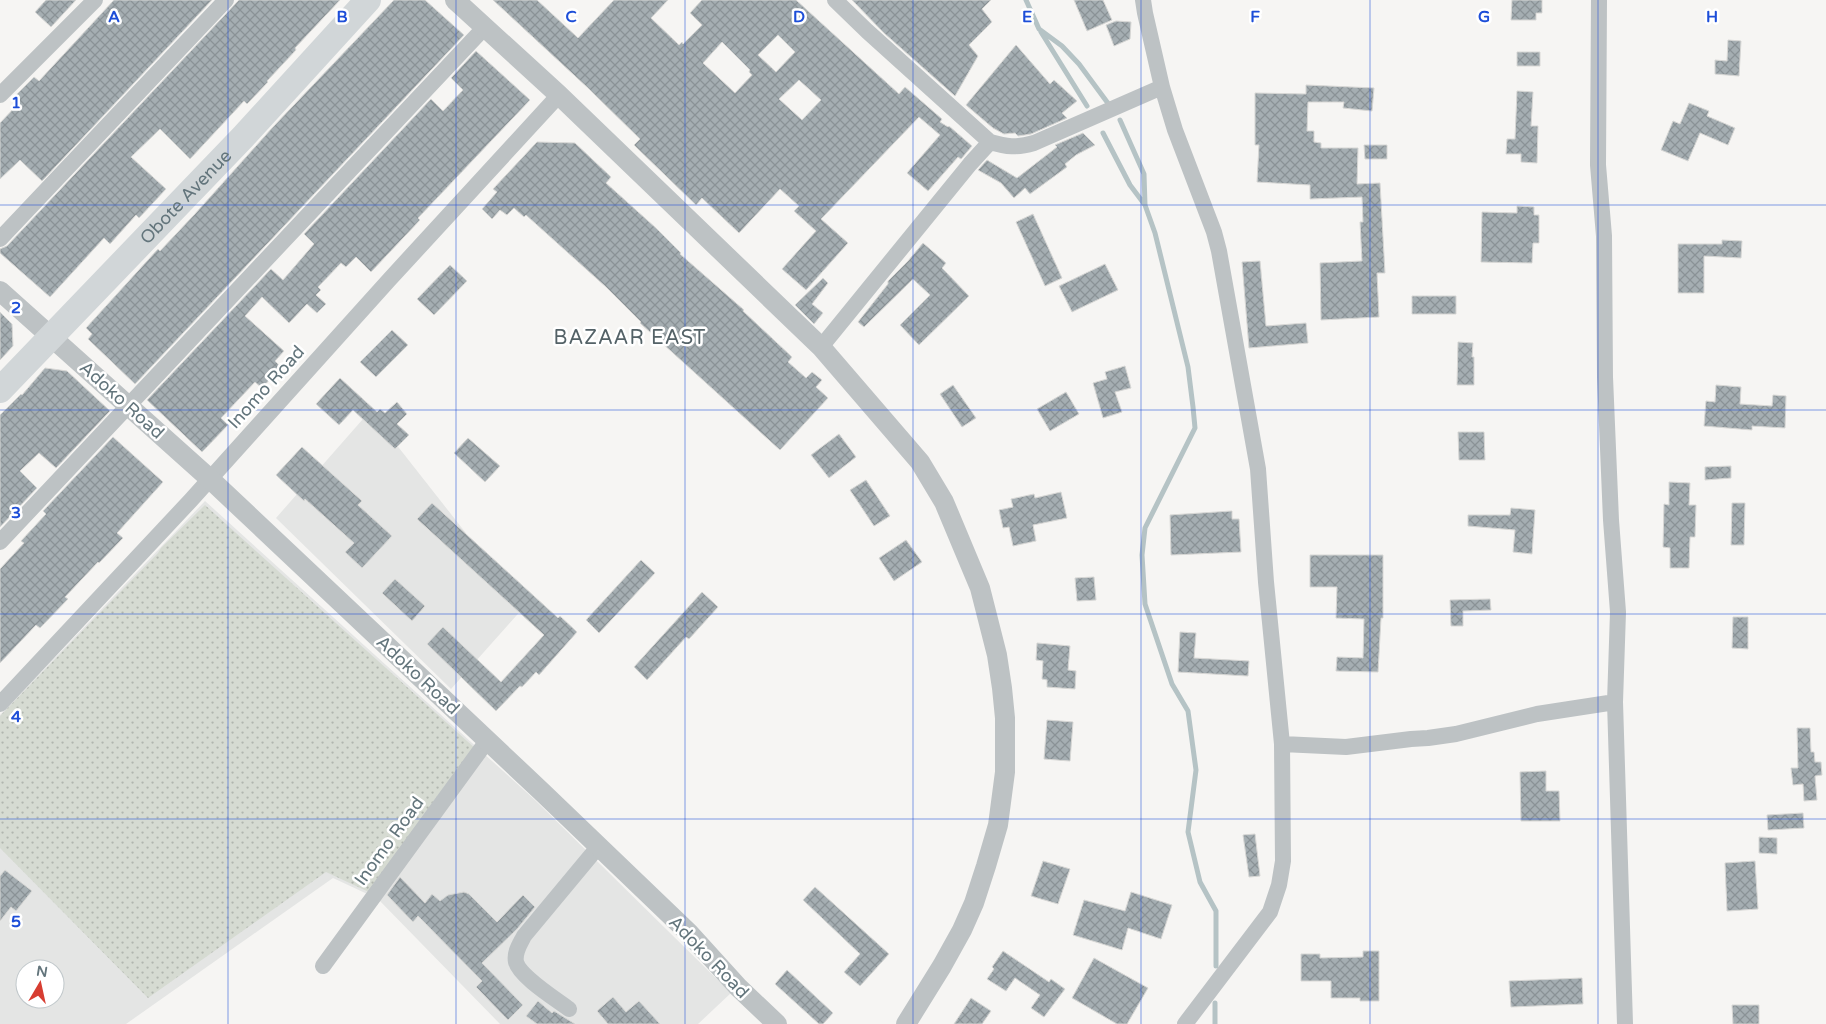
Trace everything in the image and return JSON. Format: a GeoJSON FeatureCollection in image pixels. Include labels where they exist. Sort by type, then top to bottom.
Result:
{"type":"FeatureCollection","features":[{"type":"Feature","properties":{"kind":"main road","name":"Obote Avenue"},"geometry":{"type":"LineString","coordinates":[[0,390],[242,137],[368,0]]}},
{"type":"Feature","properties":{"kind":"street"},"geometry":{"type":"LineString","coordinates":[[0,95],[95,0]]}},
{"type":"Feature","properties":{"kind":"street"},"geometry":{"type":"LineString","coordinates":[[0,239],[226,0]]}},
{"type":"Feature","properties":{"kind":"street"},"geometry":{"type":"LineString","coordinates":[[455,0],[559,95],[821,347],[920,462],[944,502],[980,588],[997,655],[1005,718],[1005,772],[999,817],[992,847],[974,903],[962,930],[906,1024]]}},
{"type":"Feature","properties":{"kind":"street"},"geometry":{"type":"LineString","coordinates":[[835,0],[990,142],[1020,148],[1162,87]]}},
{"type":"Feature","properties":{"kind":"street"},"geometry":{"type":"LineString","coordinates":[[1143,0],[1162,87],[1175,130],[1214,232],[1221,261],[1258,469],[1266,582],[1282,744],[1283,861],[1270,912],[1185,1024]]}},
{"type":"Feature","properties":{"kind":"street"},"geometry":{"type":"LineString","coordinates":[[1599,0],[1598,165],[1604,236],[1605,376],[1611,520],[1618,612],[1615,702],[1625,1024]]}},
{"type":"Feature","properties":{"kind":"street"},"geometry":{"type":"LineString","coordinates":[[0,542],[485,27]]}},
{"type":"Feature","properties":{"kind":"street","name":"Inomo Road"},"geometry":{"type":"LineString","coordinates":[[0,704],[210,479],[559,95]]}},
{"type":"Feature","properties":{"kind":"street"},"geometry":{"type":"LineString","coordinates":[[821,347],[990,142]]}},
{"type":"Feature","properties":{"kind":"street","name":"Adoko Road"},"geometry":{"type":"LineString","coordinates":[[0,291],[210,479],[688,933],[738,988],[777,1024]]}},
{"type":"Feature","properties":{"kind":"street"},"geometry":{"type":"LineString","coordinates":[[1282,744],[1346,747],[1428,738],[1456,734],[1537,714],[1615,702]]}},
{"type":"Feature","properties":{"kind":"street","name":"Inomo Road"},"geometry":{"type":"LineString","coordinates":[[323,966],[487,741]]}},
{"type":"Feature","properties":{"kind":"street"},"geometry":{"type":"LineString","coordinates":[[569,1009],[520,970],[516,960],[517,948],[524,936],[598,847]]}},
{"type":"Feature","properties":{"kind":"shaded area"},"geometry":{"type":"Polygon","coordinates":[[[370,411],[524,607],[451,689],[276,518],[370,411]]]}},
{"type":"Feature","properties":{"kind":"shaded area"},"geometry":{"type":"Polygon","coordinates":[[[205,501],[535,800],[731,993],[698,1024],[500,1024],[378,899],[333,878],[126,1024],[0,1024],[0,715],[205,501]]]}},
{"type":"Feature","properties":{"kind":"shaded area"},"geometry":{"type":"Polygon","coordinates":[[[205,505],[477,750],[371,893],[326,872],[148,998],[0,848],[0,716],[161,548],[205,505]]]}},
{"type":"Feature","properties":{"kind":"building"},"geometry":{"type":"Polygon","coordinates":[[[46,0],[76,0],[51,27],[35,12],[46,0]]]}},
{"type":"Feature","properties":{"kind":"building"},"geometry":{"type":"Polygon","coordinates":[[[114,0],[212,0],[42,181],[20,160],[0,179],[0,123],[18,104],[12,99],[34,77],[39,81],[114,0]]]}},
{"type":"Feature","properties":{"kind":"building"},"geometry":{"type":"Polygon","coordinates":[[[239,0],[340,0],[295,48],[296,50],[268,82],[247,104],[244,101],[190,159],[160,129],[131,157],[166,189],[139,218],[136,215],[110,244],[104,238],[50,297],[0,253],[0,249],[7,246],[239,0]]]}},
{"type":"Feature","properties":{"kind":"building"},"geometry":{"type":"Polygon","coordinates":[[[394,0],[425,0],[464,35],[135,384],[88,339],[92,334],[86,328],[158,249],[160,251],[273,127],[394,0]]]}},
{"type":"Feature","properties":{"kind":"building"},"geometry":{"type":"Polygon","coordinates":[[[493,0],[537,0],[578,38],[614,0],[668,0],[651,18],[679,45],[682,42],[683,44],[702,25],[690,13],[702,0],[796,0],[899,94],[905,87],[942,119],[940,122],[949,126],[972,146],[961,159],[958,157],[928,191],[907,173],[940,135],[919,117],[821,219],[848,243],[806,290],[782,269],[816,231],[794,211],[799,206],[780,189],[739,233],[702,198],[696,205],[634,145],[640,139],[493,0]],[[778,35],[758,55],[776,72],[795,52],[778,35]],[[722,42],[703,63],[735,93],[752,75],[749,72],[750,70],[722,42]],[[799,80],[779,99],[802,120],[821,100],[799,80]]]}},
{"type":"Feature","properties":{"kind":"building"},"geometry":{"type":"Polygon","coordinates":[[[852,0],[991,0],[982,9],[992,22],[969,45],[978,56],[955,96],[884,33],[852,0]]]}},
{"type":"Feature","properties":{"kind":"building"},"geometry":{"type":"Polygon","coordinates":[[[1074,0],[1103,0],[1112,20],[1087,31],[1074,0]]]}},
{"type":"Feature","properties":{"kind":"building"},"geometry":{"type":"Polygon","coordinates":[[[1512,0],[1542,0],[1542,13],[1536,13],[1536,20],[1511,20],[1512,0]]]}},
{"type":"Feature","properties":{"kind":"building"},"geometry":{"type":"Polygon","coordinates":[[[1116,21],[1131,22],[1130,39],[1114,46],[1106,25],[1116,21]]]}},
{"type":"Feature","properties":{"kind":"building"},"geometry":{"type":"Polygon","coordinates":[[[1728,40],[1741,41],[1739,76],[1715,74],[1715,60],[1727,61],[1728,40]]]}},
{"type":"Feature","properties":{"kind":"building"},"geometry":{"type":"Polygon","coordinates":[[[1016,45],[1050,84],[1054,80],[1077,101],[1062,113],[1067,118],[1031,134],[1018,136],[1015,133],[1004,134],[993,128],[966,105],[1016,45]]]}},
{"type":"Feature","properties":{"kind":"building"},"geometry":{"type":"Polygon","coordinates":[[[476,51],[530,100],[418,218],[420,220],[371,272],[356,257],[346,267],[341,263],[318,287],[321,290],[316,295],[326,304],[317,313],[307,304],[289,323],[262,297],[245,316],[284,351],[275,361],[281,367],[262,388],[255,382],[221,418],[228,425],[202,452],[147,400],[271,269],[283,280],[314,244],[304,234],[431,99],[443,111],[463,90],[451,78],[476,51]]]}},
{"type":"Feature","properties":{"kind":"building"},"geometry":{"type":"Polygon","coordinates":[[[1517,52],[1540,52],[1540,66],[1517,66],[1517,52]]]}},
{"type":"Feature","properties":{"kind":"building"},"geometry":{"type":"Polygon","coordinates":[[[1306,85],[1374,88],[1372,111],[1343,108],[1344,102],[1308,102],[1307,131],[1314,131],[1314,142],[1321,143],[1321,148],[1358,148],[1357,184],[1380,183],[1385,273],[1377,273],[1379,317],[1321,320],[1320,263],[1362,261],[1360,222],[1363,222],[1362,197],[1310,199],[1310,185],[1257,182],[1259,145],[1255,145],[1255,93],[1306,94],[1306,85]]]}},
{"type":"Feature","properties":{"kind":"building"},"geometry":{"type":"Polygon","coordinates":[[[1517,91],[1533,92],[1531,126],[1538,126],[1537,163],[1521,162],[1521,154],[1506,154],[1507,139],[1515,139],[1517,91]]]}},
{"type":"Feature","properties":{"kind":"building"},"geometry":{"type":"Polygon","coordinates":[[[1689,103],[1709,111],[1707,116],[1735,128],[1728,145],[1700,133],[1688,161],[1661,150],[1673,121],[1680,124],[1689,103]]]}},
{"type":"Feature","properties":{"kind":"building"},"geometry":{"type":"Polygon","coordinates":[[[1083,133],[1095,145],[1076,155],[1065,164],[1067,167],[1030,194],[1025,188],[1014,198],[1001,183],[978,170],[987,160],[1017,178],[1057,147],[1055,145],[1083,133]]]}},
{"type":"Feature","properties":{"kind":"building"},"geometry":{"type":"Polygon","coordinates":[[[537,142],[575,143],[611,177],[606,183],[657,229],[680,254],[744,310],[792,357],[788,362],[806,378],[812,372],[822,380],[816,387],[828,398],[780,450],[640,323],[606,287],[526,215],[524,217],[514,208],[507,215],[500,210],[492,219],[482,209],[497,192],[493,189],[537,142]]]}},
{"type":"Feature","properties":{"kind":"building"},"geometry":{"type":"Polygon","coordinates":[[[1364,145],[1387,145],[1387,159],[1365,159],[1364,145]]]}},
{"type":"Feature","properties":{"kind":"building"},"geometry":{"type":"Polygon","coordinates":[[[1517,206],[1534,207],[1534,215],[1539,215],[1539,243],[1533,243],[1532,263],[1481,262],[1482,212],[1517,213],[1517,206]]]}},
{"type":"Feature","properties":{"kind":"building"},"geometry":{"type":"Polygon","coordinates":[[[1033,214],[1062,278],[1045,286],[1016,222],[1033,214]]]}},
{"type":"Feature","properties":{"kind":"building"},"geometry":{"type":"Polygon","coordinates":[[[1722,240],[1742,241],[1741,258],[1704,256],[1704,293],[1678,293],[1678,244],[1722,244],[1722,240]]]}},
{"type":"Feature","properties":{"kind":"building"},"geometry":{"type":"Polygon","coordinates":[[[923,243],[946,263],[942,268],[969,296],[919,345],[900,325],[930,295],[913,279],[864,327],[858,322],[888,284],[888,281],[923,243]]]}},
{"type":"Feature","properties":{"kind":"building"},"geometry":{"type":"Polygon","coordinates":[[[1260,261],[1266,326],[1306,323],[1308,343],[1249,348],[1242,262],[1260,261]]]}},
{"type":"Feature","properties":{"kind":"building"},"geometry":{"type":"Polygon","coordinates":[[[1105,264],[1118,290],[1072,312],[1059,286],[1105,264]]]}},
{"type":"Feature","properties":{"kind":"building"},"geometry":{"type":"Polygon","coordinates":[[[450,265],[467,281],[434,315],[417,299],[450,265]]]}},
{"type":"Feature","properties":{"kind":"building"},"geometry":{"type":"Polygon","coordinates":[[[823,278],[828,283],[812,304],[823,313],[814,324],[795,305],[823,278]]]}},
{"type":"Feature","properties":{"kind":"building"},"geometry":{"type":"Polygon","coordinates":[[[1412,296],[1456,296],[1456,314],[1412,314],[1412,296]]]}},
{"type":"Feature","properties":{"kind":"building"},"geometry":{"type":"Polygon","coordinates":[[[0,312],[12,324],[13,346],[0,360],[0,312]]]}},
{"type":"Feature","properties":{"kind":"building"},"geometry":{"type":"Polygon","coordinates":[[[392,330],[408,345],[376,377],[360,362],[392,330]]]}},
{"type":"Feature","properties":{"kind":"building"},"geometry":{"type":"Polygon","coordinates":[[[1458,342],[1473,343],[1474,385],[1457,385],[1458,342]]]}},
{"type":"Feature","properties":{"kind":"building"},"geometry":{"type":"Polygon","coordinates":[[[1125,366],[1131,388],[1115,392],[1122,412],[1103,418],[1093,383],[1107,379],[1105,372],[1125,366]]]}},
{"type":"Feature","properties":{"kind":"building"},"geometry":{"type":"Polygon","coordinates":[[[45,368],[67,371],[110,411],[56,468],[39,453],[20,471],[37,488],[0,527],[0,415],[22,395],[45,368]]]}},
{"type":"Feature","properties":{"kind":"building"},"geometry":{"type":"Polygon","coordinates":[[[340,378],[377,412],[380,409],[385,413],[397,402],[407,414],[397,424],[409,435],[395,449],[353,410],[339,425],[316,404],[340,378]]]}},
{"type":"Feature","properties":{"kind":"building"},"geometry":{"type":"Polygon","coordinates":[[[953,385],[976,418],[962,427],[940,394],[953,385]]]}},
{"type":"Feature","properties":{"kind":"building"},"geometry":{"type":"Polygon","coordinates":[[[1716,385],[1741,387],[1740,404],[1772,406],[1773,395],[1786,396],[1785,428],[1752,426],[1752,430],[1704,426],[1706,401],[1715,402],[1716,385]]]}},
{"type":"Feature","properties":{"kind":"building"},"geometry":{"type":"Polygon","coordinates":[[[1066,392],[1079,414],[1050,431],[1037,409],[1066,392]]]}},
{"type":"Feature","properties":{"kind":"building"},"geometry":{"type":"Polygon","coordinates":[[[1458,432],[1484,432],[1485,460],[1459,460],[1458,432]]]}},
{"type":"Feature","properties":{"kind":"building"},"geometry":{"type":"Polygon","coordinates":[[[839,434],[856,457],[829,478],[811,455],[839,434]]]}},
{"type":"Feature","properties":{"kind":"building"},"geometry":{"type":"Polygon","coordinates":[[[113,437],[163,482],[117,533],[123,538],[65,597],[68,599],[40,628],[36,625],[0,663],[0,569],[24,543],[21,541],[46,514],[43,511],[113,437]]]}},
{"type":"Feature","properties":{"kind":"building"},"geometry":{"type":"Polygon","coordinates":[[[468,438],[500,466],[485,482],[454,453],[468,438]]]}},
{"type":"Feature","properties":{"kind":"building"},"geometry":{"type":"Polygon","coordinates":[[[302,447],[362,501],[358,505],[392,536],[362,568],[345,552],[354,543],[276,475],[302,447]]]}},
{"type":"Feature","properties":{"kind":"building"},"geometry":{"type":"Polygon","coordinates":[[[1731,466],[1731,478],[1705,480],[1705,467],[1731,466]]]}},
{"type":"Feature","properties":{"kind":"building"},"geometry":{"type":"Polygon","coordinates":[[[866,480],[890,516],[874,526],[850,490],[866,480]]]}},
{"type":"Feature","properties":{"kind":"building"},"geometry":{"type":"Polygon","coordinates":[[[1669,482],[1690,483],[1689,505],[1696,505],[1695,537],[1690,537],[1689,568],[1670,568],[1670,548],[1663,547],[1664,504],[1669,505],[1669,482]]]}},
{"type":"Feature","properties":{"kind":"building"},"geometry":{"type":"Polygon","coordinates":[[[1061,492],[1067,518],[1033,525],[1036,541],[1013,546],[1009,527],[1003,528],[999,510],[1013,507],[1011,499],[1034,494],[1035,498],[1061,492]]]}},
{"type":"Feature","properties":{"kind":"building"},"geometry":{"type":"Polygon","coordinates":[[[432,503],[558,618],[560,616],[577,632],[539,675],[536,672],[496,711],[427,644],[443,627],[501,682],[544,635],[417,519],[432,503]]]}},
{"type":"Feature","properties":{"kind":"building"},"geometry":{"type":"Polygon","coordinates":[[[1732,503],[1745,503],[1744,545],[1731,545],[1732,503]]]}},
{"type":"Feature","properties":{"kind":"building"},"geometry":{"type":"Polygon","coordinates":[[[1511,508],[1535,510],[1532,554],[1513,552],[1515,530],[1468,526],[1468,515],[1510,515],[1511,508]]]}},
{"type":"Feature","properties":{"kind":"building"},"geometry":{"type":"Polygon","coordinates":[[[1232,511],[1232,519],[1239,519],[1241,552],[1171,555],[1170,515],[1232,511]]]}},
{"type":"Feature","properties":{"kind":"building"},"geometry":{"type":"Polygon","coordinates":[[[906,540],[922,562],[894,581],[879,558],[906,540]]]}},
{"type":"Feature","properties":{"kind":"building"},"geometry":{"type":"Polygon","coordinates":[[[1310,555],[1383,555],[1383,618],[1381,618],[1378,672],[1336,671],[1337,657],[1363,658],[1364,619],[1336,618],[1337,587],[1310,587],[1310,555]]]}},
{"type":"Feature","properties":{"kind":"building"},"geometry":{"type":"Polygon","coordinates":[[[641,560],[655,573],[599,633],[586,620],[641,560]]]}},
{"type":"Feature","properties":{"kind":"building"},"geometry":{"type":"Polygon","coordinates":[[[1094,577],[1096,600],[1077,601],[1075,578],[1094,577]]]}},
{"type":"Feature","properties":{"kind":"building"},"geometry":{"type":"Polygon","coordinates":[[[395,579],[425,606],[412,621],[382,593],[395,579]]]}},
{"type":"Feature","properties":{"kind":"building"},"geometry":{"type":"Polygon","coordinates":[[[702,592],[718,607],[689,639],[686,637],[647,680],[634,667],[702,592]]]}},
{"type":"Feature","properties":{"kind":"building"},"geometry":{"type":"Polygon","coordinates":[[[1490,599],[1491,610],[1463,611],[1463,626],[1451,626],[1450,600],[1490,599]]]}},
{"type":"Feature","properties":{"kind":"building"},"geometry":{"type":"Polygon","coordinates":[[[1733,617],[1748,617],[1748,649],[1732,648],[1733,617]]]}},
{"type":"Feature","properties":{"kind":"building"},"geometry":{"type":"Polygon","coordinates":[[[1180,632],[1196,633],[1194,658],[1249,661],[1248,676],[1178,672],[1180,632]]]}},
{"type":"Feature","properties":{"kind":"building"},"geometry":{"type":"Polygon","coordinates":[[[1037,643],[1070,646],[1068,670],[1076,671],[1075,689],[1047,687],[1047,680],[1042,679],[1043,661],[1036,660],[1037,643]]]}},
{"type":"Feature","properties":{"kind":"building"},"geometry":{"type":"Polygon","coordinates":[[[1047,720],[1073,722],[1070,761],[1044,759],[1047,720]]]}},
{"type":"Feature","properties":{"kind":"building"},"geometry":{"type":"Polygon","coordinates":[[[1797,728],[1810,728],[1811,752],[1814,752],[1815,762],[1821,762],[1822,775],[1815,776],[1817,800],[1804,801],[1803,784],[1793,785],[1791,768],[1798,768],[1797,728]]]}},
{"type":"Feature","properties":{"kind":"building"},"geometry":{"type":"Polygon","coordinates":[[[1546,771],[1546,791],[1559,791],[1560,821],[1521,821],[1520,772],[1546,771]]]}},
{"type":"Feature","properties":{"kind":"building"},"geometry":{"type":"Polygon","coordinates":[[[1803,813],[1804,828],[1768,830],[1767,815],[1803,813]]]}},
{"type":"Feature","properties":{"kind":"building"},"geometry":{"type":"Polygon","coordinates":[[[1255,834],[1260,876],[1249,877],[1243,835],[1255,834]]]}},
{"type":"Feature","properties":{"kind":"building"},"geometry":{"type":"Polygon","coordinates":[[[1759,837],[1777,838],[1777,854],[1759,853],[1759,837]]]}},
{"type":"Feature","properties":{"kind":"building"},"geometry":{"type":"Polygon","coordinates":[[[1043,861],[1070,869],[1058,904],[1031,896],[1043,861]]]}},
{"type":"Feature","properties":{"kind":"building"},"geometry":{"type":"Polygon","coordinates":[[[1755,861],[1758,909],[1727,911],[1725,863],[1755,861]]]}},
{"type":"Feature","properties":{"kind":"building"},"geometry":{"type":"Polygon","coordinates":[[[5,870],[32,891],[16,911],[11,907],[0,921],[0,876],[5,870]]]}},
{"type":"Feature","properties":{"kind":"building"},"geometry":{"type":"Polygon","coordinates":[[[400,877],[425,903],[432,894],[440,901],[448,895],[464,892],[469,894],[497,922],[523,895],[535,907],[517,929],[482,963],[523,1005],[508,1020],[476,987],[482,981],[418,916],[413,922],[387,895],[400,877]]]}},
{"type":"Feature","properties":{"kind":"building"},"geometry":{"type":"Polygon","coordinates":[[[815,887],[889,954],[860,986],[844,972],[860,954],[803,900],[815,887]]]}},
{"type":"Feature","properties":{"kind":"building"},"geometry":{"type":"Polygon","coordinates":[[[1131,892],[1172,905],[1161,939],[1128,928],[1122,950],[1073,935],[1084,900],[1125,911],[1131,892]]]}},
{"type":"Feature","properties":{"kind":"building"},"geometry":{"type":"Polygon","coordinates":[[[1003,951],[1049,982],[1051,979],[1065,989],[1044,1017],[1031,1008],[1040,995],[1015,978],[1006,991],[987,979],[994,969],[992,967],[1003,951]]]}},
{"type":"Feature","properties":{"kind":"building"},"geometry":{"type":"Polygon","coordinates":[[[1363,951],[1379,951],[1379,1001],[1360,1001],[1360,998],[1331,998],[1331,981],[1301,981],[1301,954],[1320,954],[1320,958],[1363,957],[1363,951]]]}},
{"type":"Feature","properties":{"kind":"building"},"geometry":{"type":"Polygon","coordinates":[[[1094,958],[1148,988],[1127,1024],[1117,1024],[1072,998],[1094,958]]]}},
{"type":"Feature","properties":{"kind":"building"},"geometry":{"type":"Polygon","coordinates":[[[787,970],[833,1013],[823,1024],[819,1024],[775,984],[787,970]]]}},
{"type":"Feature","properties":{"kind":"building"},"geometry":{"type":"Polygon","coordinates":[[[1582,978],[1583,1004],[1511,1007],[1509,981],[1582,978]]]}},
{"type":"Feature","properties":{"kind":"building"},"geometry":{"type":"Polygon","coordinates":[[[613,997],[626,1012],[639,1001],[660,1024],[608,1024],[597,1011],[613,997]]]}},
{"type":"Feature","properties":{"kind":"building"},"geometry":{"type":"Polygon","coordinates":[[[971,998],[991,1011],[982,1024],[954,1024],[971,998]]]}},
{"type":"Feature","properties":{"kind":"building"},"geometry":{"type":"Polygon","coordinates":[[[538,1001],[552,1013],[554,1011],[575,1024],[537,1024],[526,1016],[538,1001]]]}},
{"type":"Feature","properties":{"kind":"building"},"geometry":{"type":"Polygon","coordinates":[[[1732,1005],[1759,1005],[1759,1024],[1733,1024],[1732,1005]]]}},
{"type":"Feature","properties":{"kind":"waterway"},"geometry":{"type":"LineString","coordinates":[[1026,0],[1039,29],[1062,46],[1079,64],[1110,106]]}},
{"type":"Feature","properties":{"kind":"waterway"},"geometry":{"type":"LineString","coordinates":[[1041,32],[1087,106]]}},
{"type":"Feature","properties":{"kind":"waterway"},"geometry":{"type":"LineString","coordinates":[[1120,120],[1144,174],[1145,205],[1155,233],[1188,367],[1193,407],[1195,428],[1145,528],[1142,555],[1145,604],[1172,684],[1188,711],[1196,770],[1188,832],[1200,882],[1216,911],[1216,966]]}},
{"type":"Feature","properties":{"kind":"waterway"},"geometry":{"type":"LineString","coordinates":[[1103,133],[1130,185],[1145,205]]}},
{"type":"Feature","properties":{"kind":"waterway"},"geometry":{"type":"LineString","coordinates":[[1215,1003],[1215,1024]]}},
{"type":"Feature","properties":{"kind":"district","name":"BAZAAR EAST"},"geometry":{"type":"Point","coordinates":[630,338]}}]}
